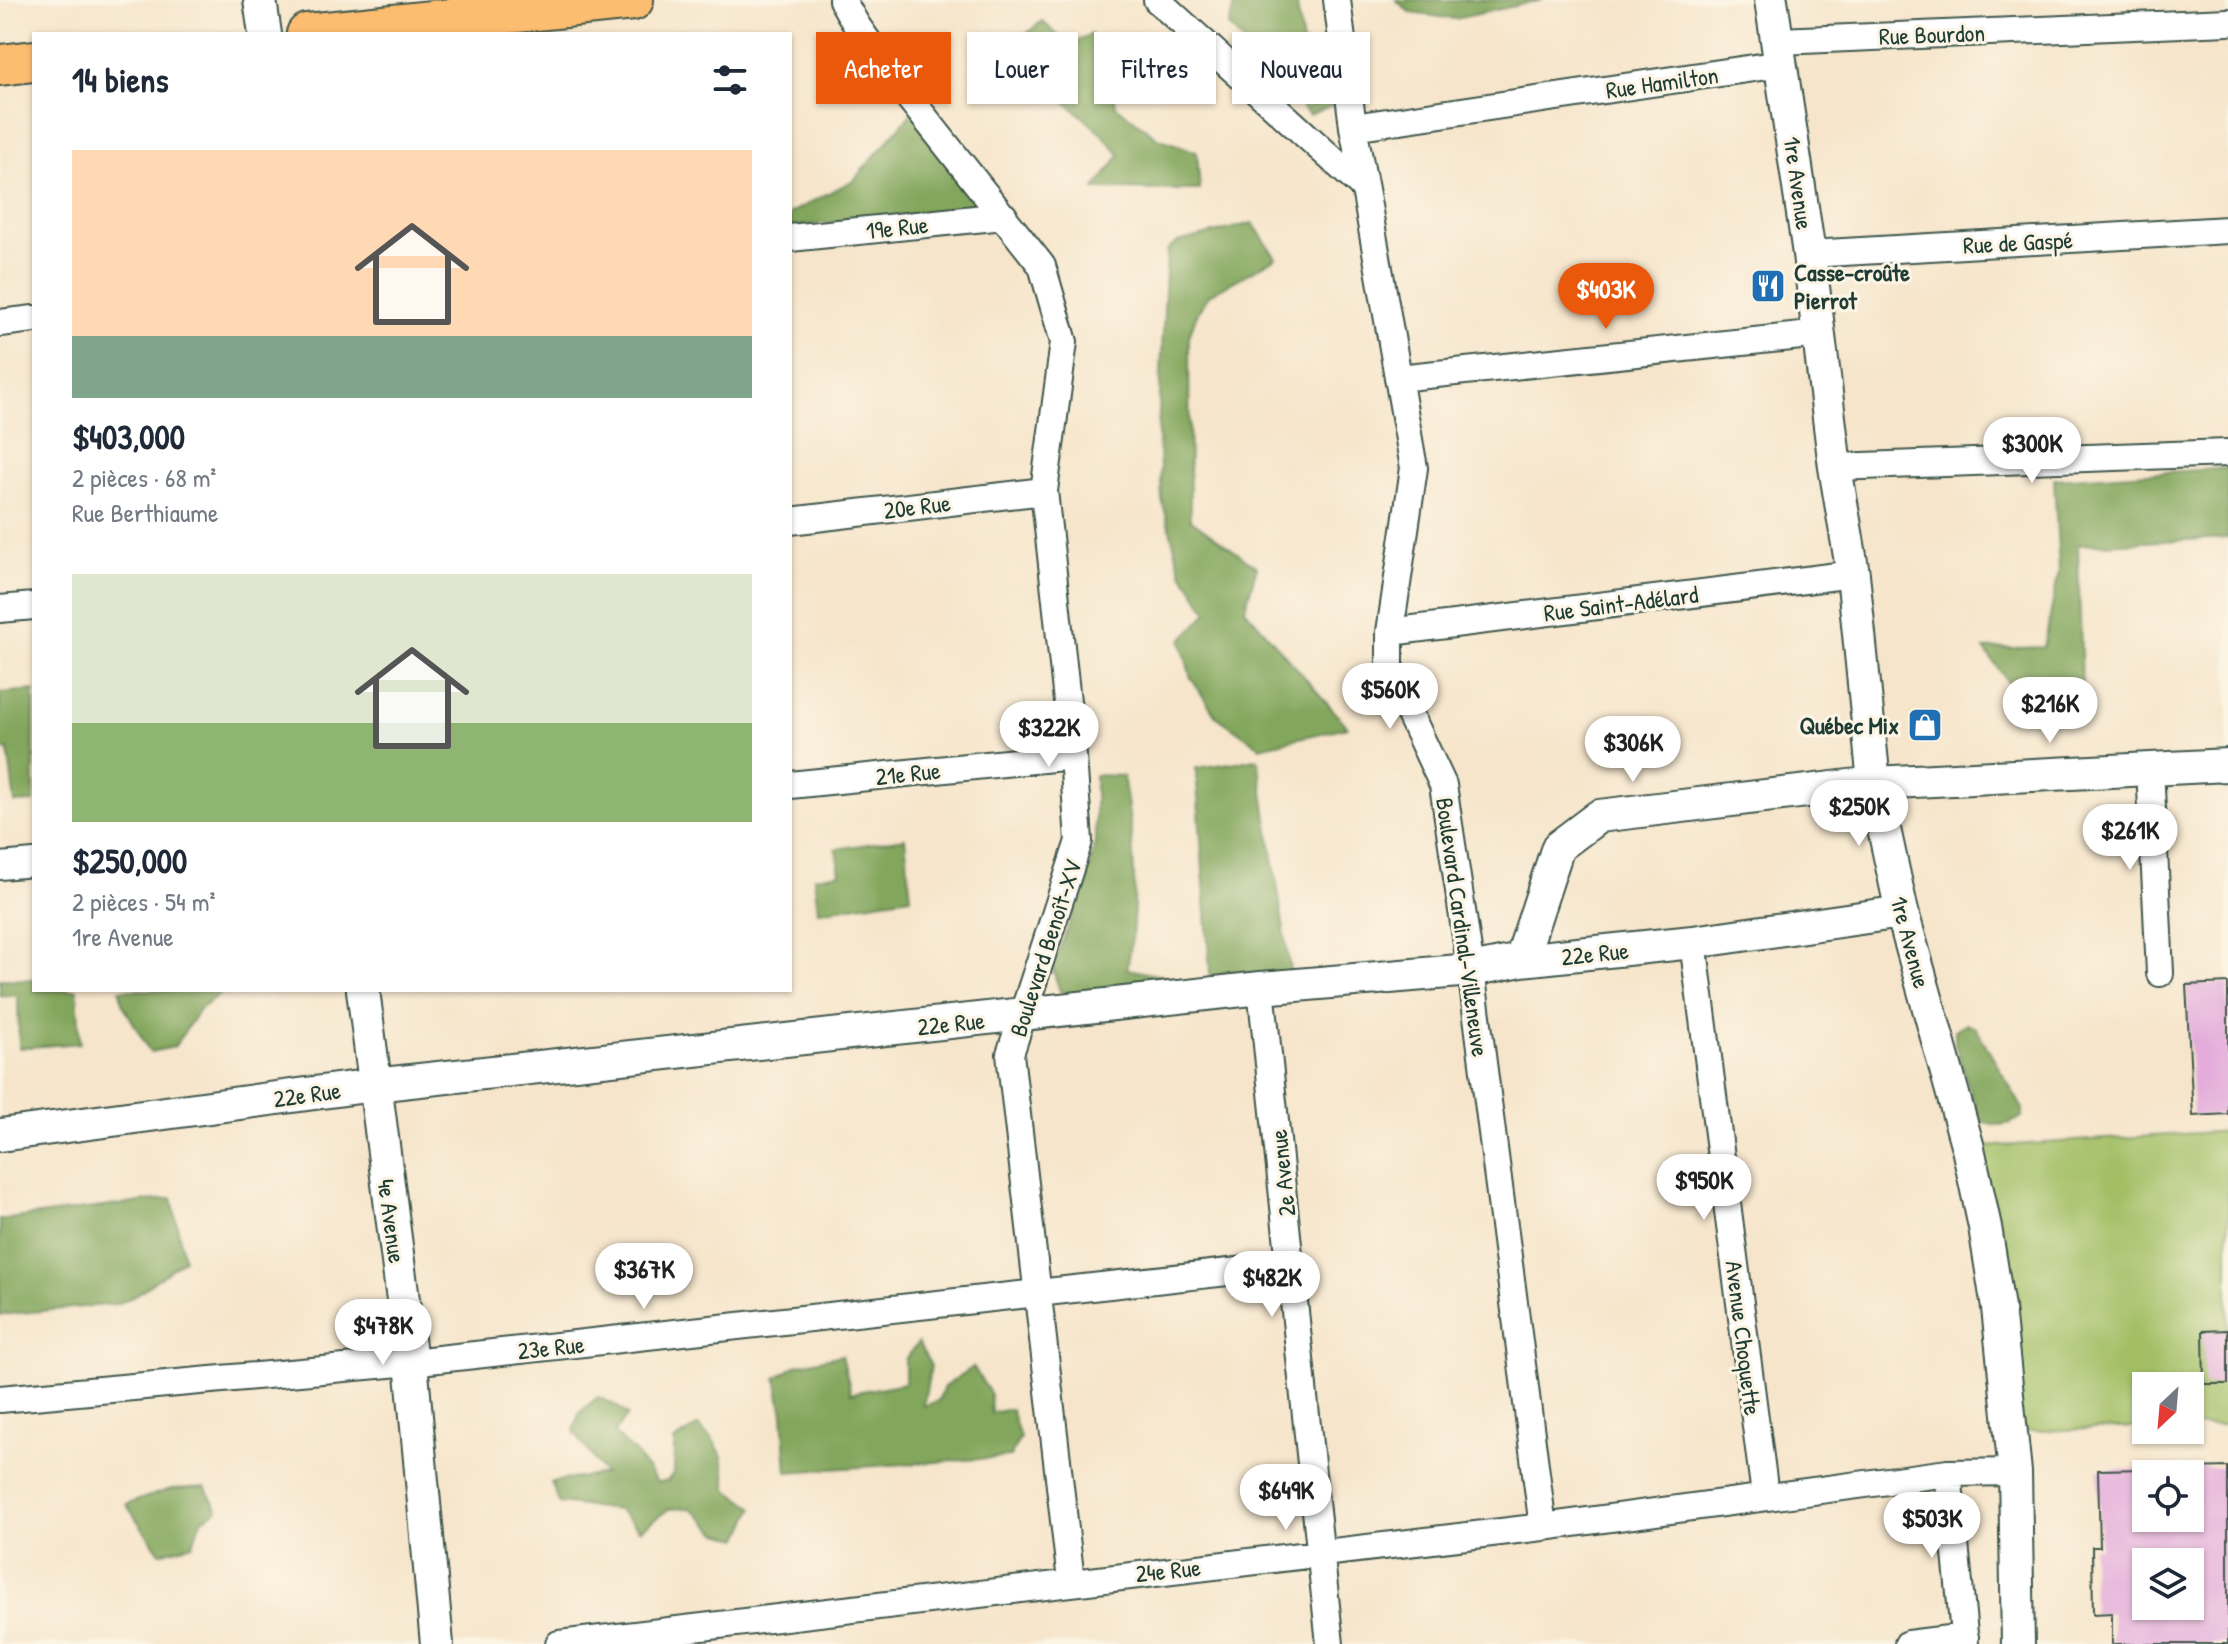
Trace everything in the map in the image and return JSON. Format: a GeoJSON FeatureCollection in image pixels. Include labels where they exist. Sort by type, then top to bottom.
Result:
{"type":"FeatureCollection","features":[{"type":"Feature","properties":{"kind":"main road"},"geometry":{"type":"LineString","coordinates":[[326,32],[633,0]]}},
{"type":"Feature","properties":{"kind":"main road"},"geometry":{"type":"LineString","coordinates":[[0,65],[32,61]]}},
{"type":"Feature","properties":{"kind":"street"},"geometry":{"type":"LineString","coordinates":[[260,0],[265,32]]}},
{"type":"Feature","properties":{"kind":"street","name":"Boulevard Benoît-XV"},"geometry":{"type":"LineString","coordinates":[[842,0],[895,80],[1042,266],[1064,342],[1044,491],[1073,756],[1079,841],[1010,1054],[1071,1581]]}},
{"type":"Feature","properties":{"kind":"street"},"geometry":{"type":"LineString","coordinates":[[1157,0],[1365,189]]}},
{"type":"Feature","properties":{"kind":"street","name":"Boulevard Cardinal-Villeneuve"},"geometry":{"type":"LineString","coordinates":[[1337,0],[1353,127],[1414,468],[1390,632],[1390,672],[1443,785],[1471,970],[1543,1527]]}},
{"type":"Feature","properties":{"kind":"street","name":"1re Avenue"},"geometry":{"type":"LineString","coordinates":[[1771,0],[1820,334],[1835,467],[1853,574],[1874,783],[1902,912],[1968,1148],[1998,1308],[2015,1472],[2018,1644]]}},
{"type":"Feature","properties":{"kind":"street","name":"Rue Bourdon"},"geometry":{"type":"LineString","coordinates":[[1780,52],[2228,22]]}},
{"type":"Feature","properties":{"kind":"street","name":"Rue Hamilton"},"geometry":{"type":"LineString","coordinates":[[1353,127],[1780,52]]}},
{"type":"Feature","properties":{"kind":"street","name":"19e Rue"},"geometry":{"type":"LineString","coordinates":[[792,238],[1004,216]]}},
{"type":"Feature","properties":{"kind":"street","name":"Rue de Gaspé"},"geometry":{"type":"LineString","coordinates":[[1809,254],[2228,230]]}},
{"type":"Feature","properties":{"kind":"street"},"geometry":{"type":"LineString","coordinates":[[0,323],[32,319]]}},
{"type":"Feature","properties":{"kind":"street"},"geometry":{"type":"LineString","coordinates":[[1398,378],[1820,334]]}},
{"type":"Feature","properties":{"kind":"street"},"geometry":{"type":"LineString","coordinates":[[1835,467],[2228,453]]}},
{"type":"Feature","properties":{"kind":"street","name":"20e Rue"},"geometry":{"type":"LineString","coordinates":[[792,521],[1044,491]]}},
{"type":"Feature","properties":{"kind":"street","name":"Rue Saint-Adélard"},"geometry":{"type":"LineString","coordinates":[[1390,632],[1853,574]]}},
{"type":"Feature","properties":{"kind":"street"},"geometry":{"type":"LineString","coordinates":[[0,609],[32,606]]}},
{"type":"Feature","properties":{"kind":"street","name":"21e Rue"},"geometry":{"type":"LineString","coordinates":[[792,785],[1073,756]]}},
{"type":"Feature","properties":{"kind":"street"},"geometry":{"type":"LineString","coordinates":[[1521,960],[1558,847],[1599,816],[1874,783],[2228,765]]}},
{"type":"Feature","properties":{"kind":"street"},"geometry":{"type":"LineString","coordinates":[[2150,768],[2160,973]]}},
{"type":"Feature","properties":{"kind":"street"},"geometry":{"type":"LineString","coordinates":[[0,866],[32,863]]}},
{"type":"Feature","properties":{"kind":"street","name":"22e Rue"},"geometry":{"type":"LineString","coordinates":[[0,1135],[374,1085],[1261,988],[1471,970],[1521,960],[1693,942],[1902,912]]}},
{"type":"Feature","properties":{"kind":"street","name":"Avenue Choquette"},"geometry":{"type":"LineString","coordinates":[[1693,942],[1765,1495]]}},
{"type":"Feature","properties":{"kind":"street","name":"2e Avenue"},"geometry":{"type":"LineString","coordinates":[[1261,988],[1330,1644]]}},
{"type":"Feature","properties":{"kind":"street","name":"4e Avenue"},"geometry":{"type":"LineString","coordinates":[[363,992],[411,1362],[437,1644]]}},
{"type":"Feature","properties":{"kind":"street","name":"23e Rue"},"geometry":{"type":"LineString","coordinates":[[0,1399],[411,1362],[1292,1265]]}},
{"type":"Feature","properties":{"kind":"street","name":"24e Rue"},"geometry":{"type":"LineString","coordinates":[[559,1644],[1543,1527],[1948,1473],[2015,1472]]}},
{"type":"Feature","properties":{"kind":"street"},"geometry":{"type":"LineString","coordinates":[[1908,1644],[1965,1641],[1948,1473]]}},
{"type":"Feature","properties":{"kind":"green space"},"geometry":{"type":"Polygon","coordinates":[[[1235,0],[1296,0],[1301,32],[1234,32],[1229,26],[1235,0]]]}},
{"type":"Feature","properties":{"kind":"green space"},"geometry":{"type":"Polygon","coordinates":[[[1396,0],[1542,0],[1455,19],[1411,13],[1396,0]]]}},
{"type":"Feature","properties":{"kind":"green space"},"geometry":{"type":"Polygon","coordinates":[[[1042,21],[1054,32],[1029,32],[1042,21]]]}},
{"type":"Feature","properties":{"kind":"green space"},"geometry":{"type":"Polygon","coordinates":[[[1090,34],[1094,37],[1094,104],[1116,104],[1158,138],[1197,152],[1200,190],[1095,189],[1120,155],[1068,104],[1078,104],[1078,41],[1090,34]]]}},
{"type":"Feature","properties":{"kind":"green space"},"geometry":{"type":"Polygon","coordinates":[[[1299,104],[1334,104],[1333,105],[1309,115],[1299,104]]]}},
{"type":"Feature","properties":{"kind":"green space"},"geometry":{"type":"Polygon","coordinates":[[[916,108],[960,173],[979,208],[792,227],[792,212],[854,180],[916,108]]]}},
{"type":"Feature","properties":{"kind":"green space"},"geometry":{"type":"Polygon","coordinates":[[[1253,223],[1276,258],[1209,295],[1197,314],[1189,336],[1190,519],[1257,567],[1245,609],[1348,727],[1260,747],[1216,716],[1191,678],[1181,640],[1208,612],[1181,571],[1162,500],[1158,433],[1167,250],[1178,242],[1253,223]]]}},
{"type":"Feature","properties":{"kind":"green space"},"geometry":{"type":"Polygon","coordinates":[[[2228,468],[2228,538],[2078,545],[2082,687],[2015,692],[1984,649],[2044,647],[2059,571],[2054,479],[2228,468]]]}},
{"type":"Feature","properties":{"kind":"green space"},"geometry":{"type":"Polygon","coordinates":[[[32,690],[32,802],[15,803],[8,749],[0,752],[0,693],[32,690]]]}},
{"type":"Feature","properties":{"kind":"green space"},"geometry":{"type":"Polygon","coordinates":[[[1258,759],[1291,976],[1211,987],[1196,768],[1258,759]]]}},
{"type":"Feature","properties":{"kind":"green space"},"geometry":{"type":"Polygon","coordinates":[[[1095,775],[1123,776],[1134,872],[1133,920],[1127,969],[1183,980],[1083,1000],[1060,991],[1052,967],[1087,879],[1095,841],[1095,775]]]}},
{"type":"Feature","properties":{"kind":"green space"},"geometry":{"type":"Polygon","coordinates":[[[905,838],[911,897],[818,911],[814,877],[840,873],[836,849],[905,838]]]}},
{"type":"Feature","properties":{"kind":"green space"},"geometry":{"type":"Polygon","coordinates":[[[0,979],[32,980],[32,992],[77,992],[80,1043],[19,1048],[18,996],[0,996],[0,979]]]}},
{"type":"Feature","properties":{"kind":"green space"},"geometry":{"type":"Polygon","coordinates":[[[120,992],[223,992],[199,1010],[174,1047],[150,1052],[122,1003],[120,992]]]}},
{"type":"Feature","properties":{"kind":"green space"},"geometry":{"type":"Polygon","coordinates":[[[1967,1023],[1976,1028],[2023,1109],[2023,1116],[2013,1122],[1991,1124],[1980,1121],[1955,1044],[1955,1030],[1967,1023]]]}},
{"type":"Feature","properties":{"kind":"green space"},"geometry":{"type":"Polygon","coordinates":[[[2228,1131],[2228,1425],[2204,1426],[2204,1372],[2132,1372],[2132,1428],[2011,1432],[1968,1148],[2228,1131]]]}},
{"type":"Feature","properties":{"kind":"green space"},"geometry":{"type":"Polygon","coordinates":[[[172,1198],[184,1259],[135,1296],[116,1304],[0,1315],[0,1220],[172,1198]]]}},
{"type":"Feature","properties":{"kind":"green space"},"geometry":{"type":"Polygon","coordinates":[[[918,1343],[931,1366],[923,1406],[938,1401],[944,1387],[973,1367],[990,1393],[991,1413],[1011,1409],[1020,1438],[1010,1457],[787,1472],[783,1414],[776,1378],[797,1365],[842,1355],[851,1393],[905,1383],[905,1359],[918,1343]]]}},
{"type":"Feature","properties":{"kind":"green space"},"geometry":{"type":"Polygon","coordinates":[[[598,1397],[628,1415],[614,1433],[635,1453],[657,1482],[667,1481],[674,1472],[674,1441],[698,1426],[706,1433],[721,1454],[727,1489],[754,1508],[740,1538],[718,1533],[691,1508],[669,1509],[640,1530],[619,1510],[559,1503],[551,1482],[604,1474],[574,1431],[579,1413],[598,1397]]]}},
{"type":"Feature","properties":{"kind":"green space"},"geometry":{"type":"Polygon","coordinates":[[[205,1487],[218,1510],[201,1520],[193,1544],[160,1553],[126,1504],[171,1489],[205,1487]]]}},
{"type":"Feature","properties":{"kind":"building"},"geometry":{"type":"Polygon","coordinates":[[[2228,983],[2228,1114],[2193,1116],[2186,985],[2228,983]]]}},
{"type":"Feature","properties":{"kind":"building"},"geometry":{"type":"Polygon","coordinates":[[[2228,1330],[2228,1384],[2204,1384],[2203,1331],[2228,1330]]]}},
{"type":"Feature","properties":{"kind":"building"},"geometry":{"type":"Polygon","coordinates":[[[2228,1467],[2228,1644],[2112,1644],[2112,1613],[2093,1614],[2092,1547],[2100,1547],[2098,1470],[2132,1469],[2132,1532],[2204,1532],[2204,1468],[2228,1467]]]}},
{"type":"Feature","properties":{"kind":"place","name":"Casse-croûte Pierrot"},"geometry":{"type":"Point","coordinates":[1768,286]}},
{"type":"Feature","properties":{"kind":"place","name":"Québec Mix"},"geometry":{"type":"Point","coordinates":[1925,725]}}]}
